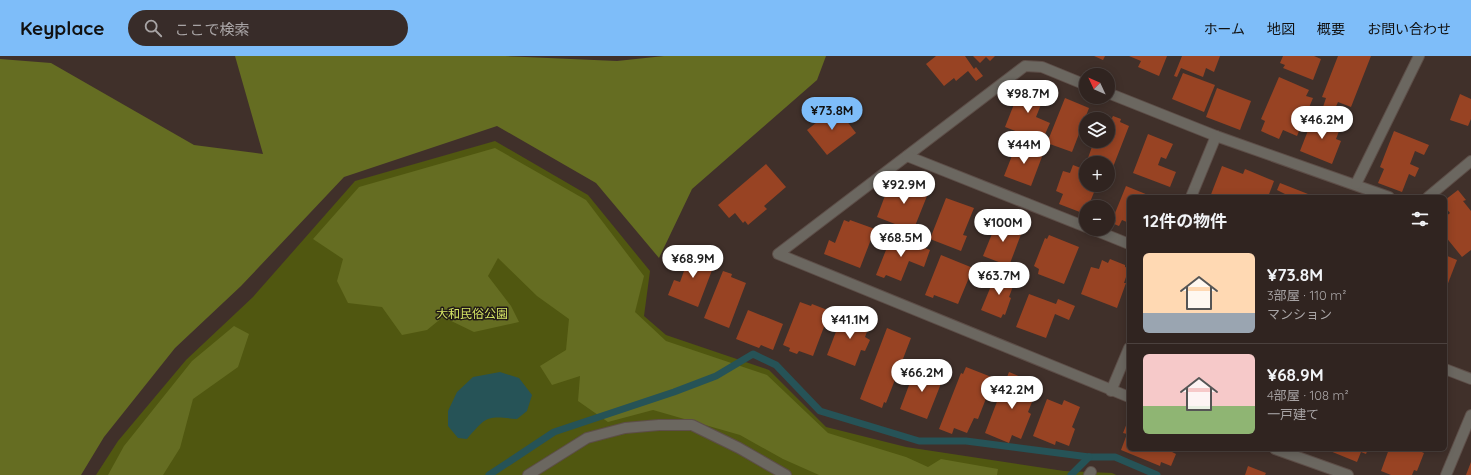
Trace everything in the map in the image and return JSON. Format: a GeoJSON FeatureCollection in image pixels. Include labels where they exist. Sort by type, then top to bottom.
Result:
{"type":"FeatureCollection","features":[{"type":"Feature","properties":{"kind":"street"},"geometry":{"type":"LineString","coordinates":[[1356,184],[1419,56]]}},
{"type":"Feature","properties":{"kind":"street"},"geometry":{"type":"LineString","coordinates":[[1079,82],[1042,67],[1025,66],[778,254],[1127,396]]}},
{"type":"Feature","properties":{"kind":"street"},"geometry":{"type":"LineString","coordinates":[[1115,97],[1216,136],[1384,195]]}},
{"type":"Feature","properties":{"kind":"street"},"geometry":{"type":"LineString","coordinates":[[1192,195],[1216,136]]}},
{"type":"Feature","properties":{"kind":"street"},"geometry":{"type":"LineString","coordinates":[[907,156],[1079,224]]}},
{"type":"Feature","properties":{"kind":"street"},"geometry":{"type":"LineString","coordinates":[[1430,195],[1471,160]]}},
{"type":"Feature","properties":{"kind":"street"},"geometry":{"type":"LineString","coordinates":[[1109,236],[1127,243]]}},
{"type":"Feature","properties":{"kind":"street"},"geometry":{"type":"LineString","coordinates":[[1112,391],[1127,353]]}},
{"type":"Feature","properties":{"kind":"street"},"geometry":{"type":"LineString","coordinates":[[1447,370],[1471,380]]}},
{"type":"Feature","properties":{"kind":"street"},"geometry":{"type":"LineString","coordinates":[[1446,475],[1471,415]]}},
{"type":"Feature","properties":{"kind":"street"},"geometry":{"type":"LineString","coordinates":[[528,475],[587,438],[625,428],[658,425],[692,425],[740,448],[786,475]]}},
{"type":"Feature","properties":{"kind":"street"},"geometry":{"type":"LineString","coordinates":[[1281,451],[1348,475]]}},
{"type":"Feature","properties":{"kind":"green space"},"geometry":{"type":"Polygon","coordinates":[[[235,56],[505,56],[617,61],[664,56],[826,56],[817,80],[692,189],[659,258],[596,183],[497,126],[344,177],[241,286],[175,348],[104,437],[81,475],[0,475],[0,59],[51,63],[194,145],[263,154],[235,56]]]}},
{"type":"Feature","properties":{"kind":"green space","name":"大和民俗公園"},"geometry":{"type":"Polygon","coordinates":[[[495,141],[588,195],[650,271],[644,316],[666,335],[769,370],[826,427],[906,447],[1064,471],[1112,473],[1116,475],[96,475],[118,441],[186,360],[253,297],[355,181],[495,141]]]}},
{"type":"Feature","properties":{"kind":"green space"},"geometry":{"type":"Polygon","coordinates":[[[495,148],[586,200],[644,276],[635,312],[666,341],[767,375],[828,433],[906,457],[928,467],[941,459],[998,469],[997,475],[819,475],[783,459],[740,435],[653,410],[608,422],[578,401],[580,376],[552,385],[540,366],[566,350],[569,319],[537,296],[498,258],[488,276],[511,306],[519,322],[474,332],[443,317],[427,330],[402,335],[382,307],[348,303],[337,281],[343,259],[313,239],[359,187],[495,148]]]}},
{"type":"Feature","properties":{"kind":"green space"},"geometry":{"type":"Polygon","coordinates":[[[234,326],[249,334],[238,367],[193,399],[180,448],[163,475],[108,475],[124,446],[192,361],[234,326]]]}},
{"type":"Feature","properties":{"kind":"water"},"geometry":{"type":"Polygon","coordinates":[[[500,372],[519,378],[532,395],[527,411],[517,419],[488,419],[483,422],[467,439],[458,438],[448,426],[448,411],[457,392],[473,377],[500,372]]]}},
{"type":"Feature","properties":{"kind":"building"},"geometry":{"type":"Polygon","coordinates":[[[936,56],[965,56],[974,69],[976,67],[983,76],[976,81],[968,71],[956,81],[954,78],[944,86],[926,64],[936,56]]]}},
{"type":"Feature","properties":{"kind":"building"},"geometry":{"type":"Polygon","coordinates":[[[973,56],[995,56],[990,61],[986,57],[980,63],[973,56]]]}},
{"type":"Feature","properties":{"kind":"building"},"geometry":{"type":"Polygon","coordinates":[[[1094,56],[1105,56],[1103,60],[1094,56]]]}},
{"type":"Feature","properties":{"kind":"building"},"geometry":{"type":"Polygon","coordinates":[[[1129,56],[1167,56],[1159,76],[1138,67],[1141,61],[1129,56]]]}},
{"type":"Feature","properties":{"kind":"building"},"geometry":{"type":"Polygon","coordinates":[[[1182,56],[1220,56],[1214,72],[1206,68],[1203,77],[1181,68],[1177,77],[1174,76],[1182,56]]]}},
{"type":"Feature","properties":{"kind":"building"},"geometry":{"type":"Polygon","coordinates":[[[1283,56],[1314,56],[1321,59],[1313,80],[1283,68],[1285,65],[1280,63],[1283,56]]]}},
{"type":"Feature","properties":{"kind":"building"},"geometry":{"type":"Polygon","coordinates":[[[1338,56],[1371,56],[1351,107],[1338,102],[1334,111],[1323,107],[1326,98],[1322,97],[1338,56]]]}},
{"type":"Feature","properties":{"kind":"building"},"geometry":{"type":"Polygon","coordinates":[[[1183,73],[1215,85],[1204,112],[1172,99],[1183,73]]]}},
{"type":"Feature","properties":{"kind":"building"},"geometry":{"type":"Polygon","coordinates":[[[1279,77],[1309,90],[1306,96],[1313,98],[1297,136],[1283,130],[1279,139],[1261,131],[1265,121],[1261,119],[1279,77]]]}},
{"type":"Feature","properties":{"kind":"building"},"geometry":{"type":"Polygon","coordinates":[[[1028,85],[1046,92],[1036,117],[1050,123],[1042,141],[1005,127],[1020,89],[1026,91],[1028,85]]]}},
{"type":"Feature","properties":{"kind":"building"},"geometry":{"type":"Polygon","coordinates":[[[1217,88],[1251,101],[1240,130],[1206,117],[1217,88]]]}},
{"type":"Feature","properties":{"kind":"building"},"geometry":{"type":"Polygon","coordinates":[[[1460,94],[1471,99],[1471,119],[1468,126],[1450,120],[1460,94]]]}},
{"type":"Feature","properties":{"kind":"building"},"geometry":{"type":"Polygon","coordinates":[[[1065,98],[1089,108],[1087,112],[1079,112],[1079,134],[1072,152],[1047,143],[1065,98]]]}},
{"type":"Feature","properties":{"kind":"building"},"geometry":{"type":"Polygon","coordinates":[[[836,107],[856,133],[827,155],[807,130],[836,107]]]}},
{"type":"Feature","properties":{"kind":"building"},"geometry":{"type":"Polygon","coordinates":[[[1314,115],[1341,126],[1336,139],[1341,141],[1332,164],[1300,151],[1314,115]]]}},
{"type":"Feature","properties":{"kind":"building"},"geometry":{"type":"Polygon","coordinates":[[[1115,117],[1121,119],[1120,122],[1129,126],[1115,162],[1115,156],[1089,156],[1092,148],[1115,148],[1115,117]]]}},
{"type":"Feature","properties":{"kind":"building"},"geometry":{"type":"Polygon","coordinates":[[[1394,131],[1429,145],[1424,155],[1415,151],[1410,164],[1419,168],[1415,177],[1409,174],[1402,192],[1378,183],[1384,169],[1380,167],[1394,131]]]}},
{"type":"Feature","properties":{"kind":"building"},"geometry":{"type":"Polygon","coordinates":[[[1148,134],[1173,144],[1166,159],[1161,157],[1158,165],[1176,172],[1170,187],[1133,173],[1148,134]]]}},
{"type":"Feature","properties":{"kind":"building"},"geometry":{"type":"Polygon","coordinates":[[[1017,143],[1043,154],[1031,186],[1004,176],[1017,143]]]}},
{"type":"Feature","properties":{"kind":"building"},"geometry":{"type":"Polygon","coordinates":[[[766,164],[786,187],[764,206],[767,209],[748,225],[745,221],[743,223],[735,213],[729,218],[718,205],[766,164]]]}},
{"type":"Feature","properties":{"kind":"building"},"geometry":{"type":"Polygon","coordinates":[[[1073,165],[1079,167],[1079,192],[1094,192],[1091,200],[1079,200],[1079,212],[1059,204],[1063,194],[1056,191],[1063,171],[1070,173],[1073,165]]]}},
{"type":"Feature","properties":{"kind":"building"},"geometry":{"type":"Polygon","coordinates":[[[1222,166],[1243,174],[1245,169],[1274,181],[1269,195],[1211,195],[1222,166]]]}},
{"type":"Feature","properties":{"kind":"building"},"geometry":{"type":"Polygon","coordinates":[[[899,180],[929,191],[913,231],[877,217],[886,193],[893,195],[899,180]]]}},
{"type":"Feature","properties":{"kind":"building"},"geometry":{"type":"Polygon","coordinates":[[[1280,183],[1308,194],[1285,195],[1277,190],[1280,183]]]}},
{"type":"Feature","properties":{"kind":"building"},"geometry":{"type":"Polygon","coordinates":[[[1126,186],[1148,195],[1127,195],[1127,222],[1122,220],[1119,226],[1115,224],[1115,213],[1126,186]]]}},
{"type":"Feature","properties":{"kind":"building"},"geometry":{"type":"Polygon","coordinates":[[[1458,190],[1466,200],[1463,201],[1471,211],[1471,250],[1462,257],[1447,238],[1447,215],[1450,213],[1447,209],[1447,198],[1458,190]]]}},
{"type":"Feature","properties":{"kind":"building"},"geometry":{"type":"Polygon","coordinates":[[[946,198],[974,208],[963,235],[967,236],[961,251],[930,239],[946,198]]]}},
{"type":"Feature","properties":{"kind":"building"},"geometry":{"type":"Polygon","coordinates":[[[998,219],[1023,229],[1009,266],[983,256],[998,219]]]}},
{"type":"Feature","properties":{"kind":"building"},"geometry":{"type":"Polygon","coordinates":[[[844,220],[849,222],[850,220],[875,229],[860,268],[824,254],[829,240],[835,243],[844,220]]]}},
{"type":"Feature","properties":{"kind":"building"},"geometry":{"type":"Polygon","coordinates":[[[892,235],[930,250],[924,267],[909,261],[901,281],[886,275],[884,278],[876,275],[892,235]]]}},
{"type":"Feature","properties":{"kind":"building"},"geometry":{"type":"Polygon","coordinates":[[[1049,235],[1079,247],[1064,284],[1038,274],[1039,269],[1034,266],[1045,238],[1047,239],[1049,235]]]}},
{"type":"Feature","properties":{"kind":"building"},"geometry":{"type":"Polygon","coordinates":[[[690,254],[712,262],[715,257],[723,260],[720,267],[714,265],[698,307],[668,295],[674,280],[680,282],[684,271],[677,269],[682,256],[689,258],[690,254]]]}},
{"type":"Feature","properties":{"kind":"building"},"geometry":{"type":"Polygon","coordinates":[[[941,255],[973,268],[958,304],[934,295],[933,298],[925,295],[941,255]]]}},
{"type":"Feature","properties":{"kind":"building"},"geometry":{"type":"Polygon","coordinates":[[[1447,256],[1457,260],[1447,286],[1447,256]]]}},
{"type":"Feature","properties":{"kind":"building"},"geometry":{"type":"Polygon","coordinates":[[[1110,259],[1125,265],[1125,267],[1127,268],[1127,274],[1124,283],[1126,283],[1117,308],[1081,294],[1091,267],[1099,269],[1102,260],[1108,263],[1110,259]]]}},
{"type":"Feature","properties":{"kind":"building"},"geometry":{"type":"Polygon","coordinates":[[[723,271],[732,274],[731,277],[746,283],[729,328],[704,318],[723,271]]]}},
{"type":"Feature","properties":{"kind":"building"},"geometry":{"type":"Polygon","coordinates":[[[996,274],[1015,281],[1009,297],[1011,298],[1005,315],[1003,314],[1001,318],[981,310],[996,274]]]}},
{"type":"Feature","properties":{"kind":"building"},"geometry":{"type":"Polygon","coordinates":[[[1029,294],[1056,304],[1058,299],[1075,306],[1069,320],[1055,314],[1046,338],[1016,327],[1029,294]]]}},
{"type":"Feature","properties":{"kind":"building"},"geometry":{"type":"Polygon","coordinates":[[[800,302],[811,306],[812,304],[830,311],[813,356],[799,351],[797,354],[789,351],[790,348],[783,345],[800,302]]]}},
{"type":"Feature","properties":{"kind":"building"},"geometry":{"type":"Polygon","coordinates":[[[748,310],[783,324],[773,350],[761,345],[759,348],[736,339],[748,310]]]}},
{"type":"Feature","properties":{"kind":"building"},"geometry":{"type":"Polygon","coordinates":[[[854,314],[871,321],[865,337],[870,340],[865,351],[861,350],[855,366],[827,355],[842,316],[852,320],[854,314]]]}},
{"type":"Feature","properties":{"kind":"building"},"geometry":{"type":"Polygon","coordinates":[[[887,328],[911,338],[886,403],[884,402],[882,408],[860,399],[887,328]]]}},
{"type":"Feature","properties":{"kind":"building"},"geometry":{"type":"Polygon","coordinates":[[[966,367],[994,378],[978,419],[974,418],[967,433],[954,428],[952,434],[939,429],[961,373],[963,374],[966,367]]]}},
{"type":"Feature","properties":{"kind":"building"},"geometry":{"type":"Polygon","coordinates":[[[925,369],[944,376],[927,419],[900,409],[914,372],[923,375],[925,369]]]}},
{"type":"Feature","properties":{"kind":"building"},"geometry":{"type":"Polygon","coordinates":[[[1009,372],[1035,384],[1030,396],[1034,397],[1028,412],[1031,414],[1021,439],[1012,435],[1009,443],[985,433],[998,399],[1001,400],[1007,387],[1004,385],[1009,372]]]}},
{"type":"Feature","properties":{"kind":"building"},"geometry":{"type":"Polygon","coordinates":[[[1047,399],[1062,405],[1064,400],[1080,407],[1072,427],[1075,429],[1069,446],[1056,441],[1055,445],[1033,436],[1047,399]]]}},
{"type":"Feature","properties":{"kind":"building"},"geometry":{"type":"Polygon","coordinates":[[[1127,423],[1127,434],[1123,433],[1127,423]]]}},
{"type":"Feature","properties":{"kind":"building"},"geometry":{"type":"Polygon","coordinates":[[[1127,434],[1127,451],[1170,451],[1176,454],[1171,466],[1161,462],[1160,466],[1121,450],[1127,434]]]}},
{"type":"Feature","properties":{"kind":"building"},"geometry":{"type":"Polygon","coordinates":[[[1330,451],[1367,451],[1366,454],[1361,452],[1357,462],[1330,451]]]}},
{"type":"Feature","properties":{"kind":"building"},"geometry":{"type":"Polygon","coordinates":[[[1388,451],[1420,451],[1424,453],[1417,471],[1414,470],[1412,475],[1391,475],[1381,471],[1388,451]]]}},
{"type":"Feature","properties":{"kind":"building"},"geometry":{"type":"Polygon","coordinates":[[[1471,462],[1471,475],[1466,475],[1471,462]]]}},
{"type":"Feature","properties":{"kind":"building"},"geometry":{"type":"Polygon","coordinates":[[[1248,466],[1266,473],[1265,475],[1245,475],[1248,466]]]}},
{"type":"Feature","properties":{"kind":"waterway"},"geometry":{"type":"LineString","coordinates":[[489,475],[554,432],[674,392],[716,376],[753,354],[776,365],[820,411],[919,441],[966,441],[1089,457],[1115,457],[1157,475]]}},
{"type":"Feature","properties":{"kind":"waterway"},"geometry":{"type":"LineString","coordinates":[[1071,475],[1089,457]]}}]}
